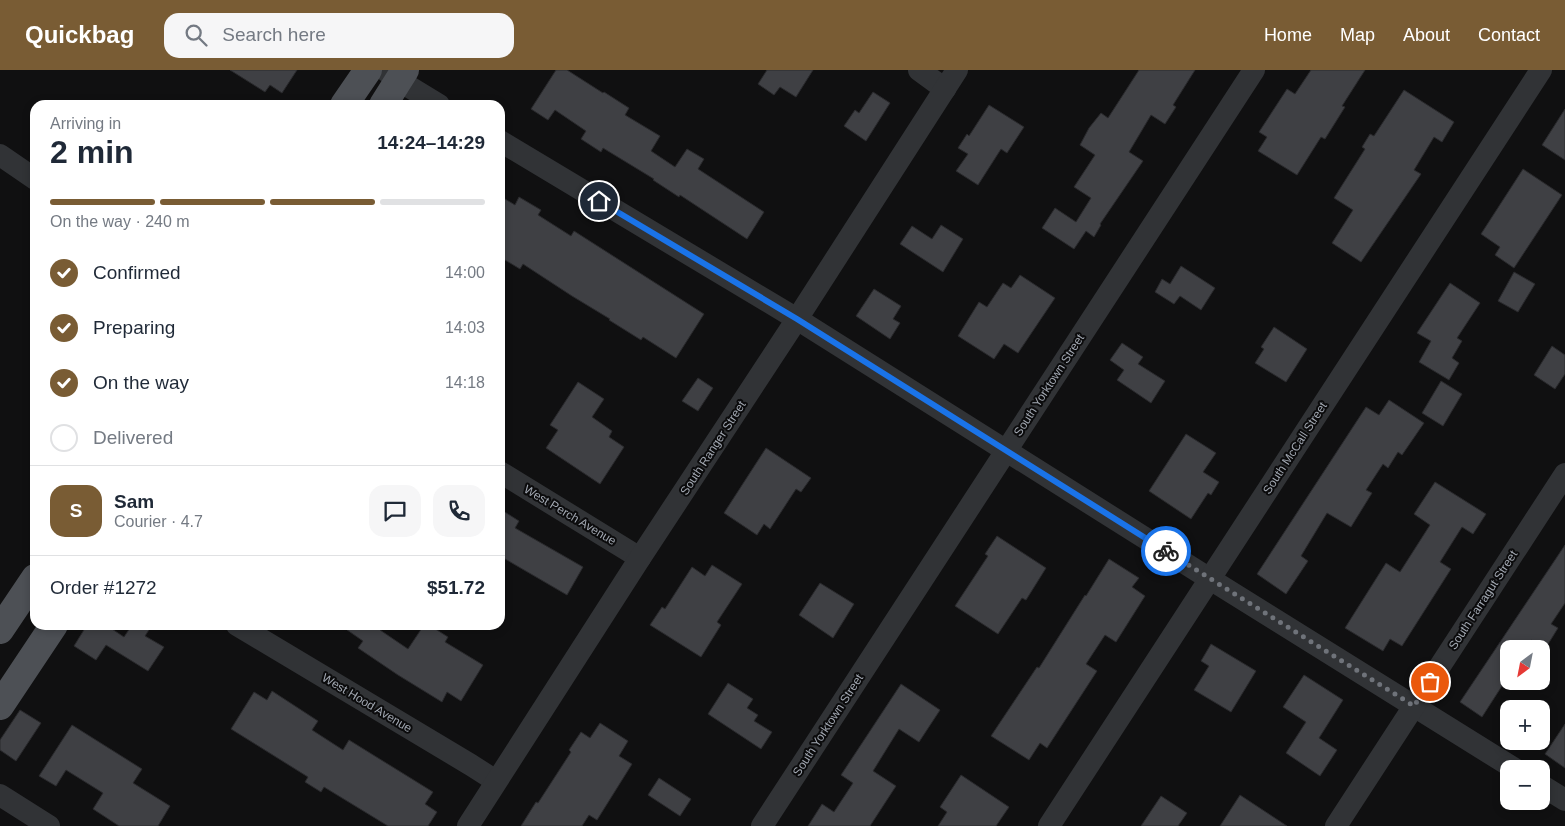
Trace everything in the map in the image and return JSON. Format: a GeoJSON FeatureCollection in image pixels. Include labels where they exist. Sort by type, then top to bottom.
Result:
{"type":"FeatureCollection","features":[{"type":"Feature","properties":{"kind":"main road"},"geometry":{"type":"LineString","coordinates":[[347,100],[368,70]]}},
{"type":"Feature","properties":{"kind":"main road"},"geometry":{"type":"LineString","coordinates":[[385,100],[396,73]]}},
{"type":"Feature","properties":{"kind":"main road"},"geometry":{"type":"LineString","coordinates":[[0,630],[30,585]]}},
{"type":"Feature","properties":{"kind":"main road"},"geometry":{"type":"LineString","coordinates":[[0,706],[51,630]]}},
{"type":"Feature","properties":{"kind":"street"},"geometry":{"type":"LineString","coordinates":[[919,70],[951,79]]}},
{"type":"Feature","properties":{"kind":"street","name":"South Yorktown Street"},"geometry":{"type":"LineString","coordinates":[[762,826],[1254,70]]}},
{"type":"Feature","properties":{"kind":"street","name":"South McCall Street"},"geometry":{"type":"LineString","coordinates":[[1049,826],[1542,70]]}},
{"type":"Feature","properties":{"kind":"street"},"geometry":{"type":"LineString","coordinates":[[396,73],[432,100]]}},
{"type":"Feature","properties":{"kind":"street","name":"South Ranger Street"},"geometry":{"type":"LineString","coordinates":[[468,826],[951,79]]}},
{"type":"Feature","properties":{"kind":"street"},"geometry":{"type":"LineString","coordinates":[[505,144],[797,319],[1501,760]]}},
{"type":"Feature","properties":{"kind":"street"},"geometry":{"type":"LineString","coordinates":[[0,155],[30,176]]}},
{"type":"Feature","properties":{"kind":"street","name":"South Farragut Street"},"geometry":{"type":"LineString","coordinates":[[1336,826],[1565,474]]}},
{"type":"Feature","properties":{"kind":"street","name":"West Perch Avenue"},"geometry":{"type":"LineString","coordinates":[[505,475],[640,558]]}},
{"type":"Feature","properties":{"kind":"street","name":"West Hood Avenue"},"geometry":{"type":"LineString","coordinates":[[245,630],[471,764],[496,781]]}},
{"type":"Feature","properties":{"kind":"street"},"geometry":{"type":"LineString","coordinates":[[1550,791],[1565,800]]}},
{"type":"Feature","properties":{"kind":"street"},"geometry":{"type":"LineString","coordinates":[[0,795],[48,826]]}},
{"type":"Feature","properties":{"kind":"building"},"geometry":{"type":"Polygon","coordinates":[[[230,70],[297,70],[282,93],[270,85],[265,92],[230,70]]]}},
{"type":"Feature","properties":{"kind":"building"},"geometry":{"type":"Polygon","coordinates":[[[556,70],[567,70],[629,108],[625,115],[660,136],[651,151],[675,167],[687,149],[704,159],[698,169],[764,212],[747,239],[603,148],[601,152],[581,139],[586,131],[555,110],[548,120],[531,109],[556,70]]]}},
{"type":"Feature","properties":{"kind":"building"},"geometry":{"type":"Polygon","coordinates":[[[767,70],[813,70],[796,97],[780,87],[774,95],[758,84],[767,70]]]}},
{"type":"Feature","properties":{"kind":"building"},"geometry":{"type":"Polygon","coordinates":[[[1139,70],[1195,70],[1173,105],[1176,107],[1165,124],[1151,115],[1129,152],[1143,161],[1100,224],[1094,237],[1086,231],[1074,249],[1042,228],[1055,208],[1076,222],[1091,198],[1074,187],[1095,155],[1080,145],[1089,128],[1101,113],[1108,118],[1139,70]]]}},
{"type":"Feature","properties":{"kind":"building"},"geometry":{"type":"Polygon","coordinates":[[[1311,70],[1365,70],[1342,106],[1345,107],[1325,139],[1321,137],[1297,175],[1258,151],[1267,137],[1259,132],[1287,89],[1295,94],[1311,70]]]}},
{"type":"Feature","properties":{"kind":"building"},"geometry":{"type":"Polygon","coordinates":[[[1404,90],[1454,122],[1442,142],[1434,137],[1414,170],[1421,174],[1361,262],[1332,243],[1353,210],[1334,198],[1365,149],[1362,147],[1370,134],[1374,136],[1404,90]]]}},
{"type":"Feature","properties":{"kind":"building"},"geometry":{"type":"Polygon","coordinates":[[[873,92],[890,103],[866,141],[844,126],[855,110],[859,113],[873,92]]]}},
{"type":"Feature","properties":{"kind":"building"},"geometry":{"type":"Polygon","coordinates":[[[989,105],[1024,127],[1007,153],[1001,149],[978,185],[956,171],[968,154],[958,148],[967,134],[969,136],[989,105]]]}},
{"type":"Feature","properties":{"kind":"building"},"geometry":{"type":"Polygon","coordinates":[[[1565,109],[1565,160],[1542,145],[1565,109]]]}},
{"type":"Feature","properties":{"kind":"building"},"geometry":{"type":"Polygon","coordinates":[[[1523,169],[1562,195],[1514,268],[1495,255],[1500,247],[1481,234],[1523,169]]]}},
{"type":"Feature","properties":{"kind":"building"},"geometry":{"type":"Polygon","coordinates":[[[519,197],[541,210],[538,215],[571,236],[574,231],[704,314],[676,358],[643,337],[641,340],[523,264],[520,269],[505,260],[505,199],[515,205],[519,197]]]}},
{"type":"Feature","properties":{"kind":"building"},"geometry":{"type":"Polygon","coordinates":[[[941,225],[963,239],[943,272],[900,244],[912,226],[932,239],[941,225]]]}},
{"type":"Feature","properties":{"kind":"building"},"geometry":{"type":"Polygon","coordinates":[[[1181,266],[1215,288],[1201,310],[1180,296],[1174,304],[1155,292],[1162,279],[1170,284],[1181,266]]]}},
{"type":"Feature","properties":{"kind":"building"},"geometry":{"type":"Polygon","coordinates":[[[1514,272],[1535,284],[1518,312],[1498,301],[1514,272]]]}},
{"type":"Feature","properties":{"kind":"building"},"geometry":{"type":"Polygon","coordinates":[[[1020,275],[1055,298],[1018,353],[1004,344],[994,359],[958,336],[979,302],[987,307],[1003,283],[1011,288],[1020,275]]]}},
{"type":"Feature","properties":{"kind":"building"},"geometry":{"type":"Polygon","coordinates":[[[1450,283],[1480,303],[1457,338],[1462,341],[1452,358],[1459,363],[1449,380],[1419,362],[1431,341],[1417,333],[1450,283]]]}},
{"type":"Feature","properties":{"kind":"building"},"geometry":{"type":"Polygon","coordinates":[[[874,289],[901,306],[893,319],[900,323],[890,339],[856,316],[874,289]]]}},
{"type":"Feature","properties":{"kind":"building"},"geometry":{"type":"Polygon","coordinates":[[[1274,327],[1307,349],[1286,382],[1255,363],[1264,349],[1261,347],[1274,327]]]}},
{"type":"Feature","properties":{"kind":"building"},"geometry":{"type":"Polygon","coordinates":[[[1122,343],[1143,357],[1138,364],[1165,381],[1151,403],[1117,380],[1124,370],[1110,360],[1122,343]]]}},
{"type":"Feature","properties":{"kind":"building"},"geometry":{"type":"Polygon","coordinates":[[[1552,346],[1565,355],[1565,374],[1555,389],[1534,375],[1552,346]]]}},
{"type":"Feature","properties":{"kind":"building"},"geometry":{"type":"Polygon","coordinates":[[[698,378],[713,388],[698,411],[682,401],[698,378]]]}},
{"type":"Feature","properties":{"kind":"building"},"geometry":{"type":"Polygon","coordinates":[[[1441,381],[1462,394],[1443,426],[1422,413],[1441,381]]]}},
{"type":"Feature","properties":{"kind":"building"},"geometry":{"type":"Polygon","coordinates":[[[578,382],[604,399],[592,417],[612,431],[609,437],[624,447],[600,484],[546,448],[558,430],[550,425],[578,382]]]}},
{"type":"Feature","properties":{"kind":"building"},"geometry":{"type":"Polygon","coordinates":[[[1389,400],[1424,423],[1402,455],[1398,452],[1388,468],[1383,464],[1366,490],[1372,493],[1351,527],[1327,513],[1301,556],[1308,561],[1286,594],[1257,574],[1366,407],[1379,415],[1389,400]]]}},
{"type":"Feature","properties":{"kind":"building"},"geometry":{"type":"Polygon","coordinates":[[[1186,434],[1216,453],[1203,472],[1219,482],[1211,495],[1208,493],[1191,519],[1149,491],[1186,434]]]}},
{"type":"Feature","properties":{"kind":"building"},"geometry":{"type":"Polygon","coordinates":[[[766,448],[811,478],[801,492],[796,489],[770,529],[764,524],[757,535],[724,513],[766,448]]]}},
{"type":"Feature","properties":{"kind":"building"},"geometry":{"type":"Polygon","coordinates":[[[1435,482],[1486,514],[1473,534],[1462,527],[1440,562],[1451,569],[1402,646],[1390,639],[1383,651],[1345,628],[1386,563],[1400,572],[1430,525],[1414,514],[1435,482]]]}},
{"type":"Feature","properties":{"kind":"building"},"geometry":{"type":"Polygon","coordinates":[[[505,512],[519,521],[515,528],[583,567],[567,595],[505,559],[505,512]]]}},
{"type":"Feature","properties":{"kind":"building"},"geometry":{"type":"Polygon","coordinates":[[[997,536],[1046,568],[1026,600],[1022,598],[998,634],[955,606],[988,556],[985,554],[997,536]]]}},
{"type":"Feature","properties":{"kind":"building"},"geometry":{"type":"Polygon","coordinates":[[[1565,545],[1565,603],[1551,624],[1558,628],[1550,641],[1501,640],[1565,545]]]}},
{"type":"Feature","properties":{"kind":"building"},"geometry":{"type":"Polygon","coordinates":[[[1109,559],[1139,578],[1132,587],[1145,596],[1116,642],[1105,635],[1086,664],[1097,671],[1047,748],[1040,743],[1029,760],[991,736],[1037,667],[1039,668],[1109,559]]]}},
{"type":"Feature","properties":{"kind":"building"},"geometry":{"type":"Polygon","coordinates":[[[712,565],[742,584],[717,622],[721,625],[701,657],[650,625],[662,607],[665,609],[692,567],[705,576],[712,565]]]}},
{"type":"Feature","properties":{"kind":"building"},"geometry":{"type":"Polygon","coordinates":[[[820,583],[854,604],[833,638],[799,615],[820,583]]]}},
{"type":"Feature","properties":{"kind":"building"},"geometry":{"type":"Polygon","coordinates":[[[84,630],[114,630],[124,637],[129,630],[149,630],[145,636],[164,647],[148,671],[106,645],[96,660],[74,646],[84,630]]]}},
{"type":"Feature","properties":{"kind":"building"},"geometry":{"type":"Polygon","coordinates":[[[347,630],[380,630],[408,649],[421,630],[437,630],[448,637],[445,642],[483,665],[461,701],[447,692],[442,702],[358,648],[363,641],[347,630]]]}},
{"type":"Feature","properties":{"kind":"building"},"geometry":{"type":"Polygon","coordinates":[[[1500,642],[1500,689],[1482,717],[1460,702],[1500,642]]]}},
{"type":"Feature","properties":{"kind":"building"},"geometry":{"type":"Polygon","coordinates":[[[1211,644],[1256,671],[1231,712],[1194,690],[1209,666],[1201,661],[1211,644]]]}},
{"type":"Feature","properties":{"kind":"building"},"geometry":{"type":"Polygon","coordinates":[[[1304,675],[1343,700],[1319,738],[1337,750],[1320,776],[1286,753],[1306,722],[1283,707],[1304,675]]]}},
{"type":"Feature","properties":{"kind":"building"},"geometry":{"type":"Polygon","coordinates":[[[728,683],[753,699],[747,708],[758,715],[754,721],[772,732],[761,749],[708,714],[728,683]]]}},
{"type":"Feature","properties":{"kind":"building"},"geometry":{"type":"Polygon","coordinates":[[[901,684],[940,710],[919,742],[899,729],[873,771],[896,786],[870,826],[808,826],[822,804],[834,812],[853,783],[841,775],[901,684]]]}},
{"type":"Feature","properties":{"kind":"building"},"geometry":{"type":"Polygon","coordinates":[[[272,691],[318,721],[312,730],[343,750],[349,740],[433,792],[425,804],[437,812],[428,826],[388,826],[324,787],[321,792],[305,782],[308,777],[231,729],[254,692],[267,700],[272,691]]]}},
{"type":"Feature","properties":{"kind":"building"},"geometry":{"type":"Polygon","coordinates":[[[20,710],[41,723],[16,761],[0,750],[0,740],[20,710]]]}},
{"type":"Feature","properties":{"kind":"building"},"geometry":{"type":"Polygon","coordinates":[[[600,723],[628,741],[619,756],[632,764],[597,820],[589,815],[582,826],[521,826],[571,752],[569,750],[581,732],[590,738],[600,723]]]}},
{"type":"Feature","properties":{"kind":"building"},"geometry":{"type":"Polygon","coordinates":[[[1565,724],[1565,768],[1545,754],[1550,750],[1550,746],[1565,724]]]}},
{"type":"Feature","properties":{"kind":"building"},"geometry":{"type":"Polygon","coordinates":[[[72,725],[142,769],[133,783],[170,806],[158,826],[119,826],[93,809],[103,793],[66,770],[56,786],[39,776],[72,725]]]}},
{"type":"Feature","properties":{"kind":"building"},"geometry":{"type":"Polygon","coordinates":[[[961,775],[1009,807],[996,826],[938,826],[947,812],[940,807],[961,775]]]}},
{"type":"Feature","properties":{"kind":"building"},"geometry":{"type":"Polygon","coordinates":[[[659,778],[691,799],[680,816],[648,795],[659,778]]]}},
{"type":"Feature","properties":{"kind":"building"},"geometry":{"type":"Polygon","coordinates":[[[1240,795],[1287,826],[1220,826],[1240,795]]]}},
{"type":"Feature","properties":{"kind":"building"},"geometry":{"type":"Polygon","coordinates":[[[1161,796],[1187,813],[1178,826],[1141,826],[1161,796]]]}},
{"type":"Feature","properties":{"kind":"way so far"},"geometry":{"type":"LineString","coordinates":[[1166,551],[1414,706],[1430,682]]}},
{"type":"Feature","properties":{"kind":"route"},"geometry":{"type":"LineString","coordinates":[[599,201],[797,319],[1166,551]]}}]}
